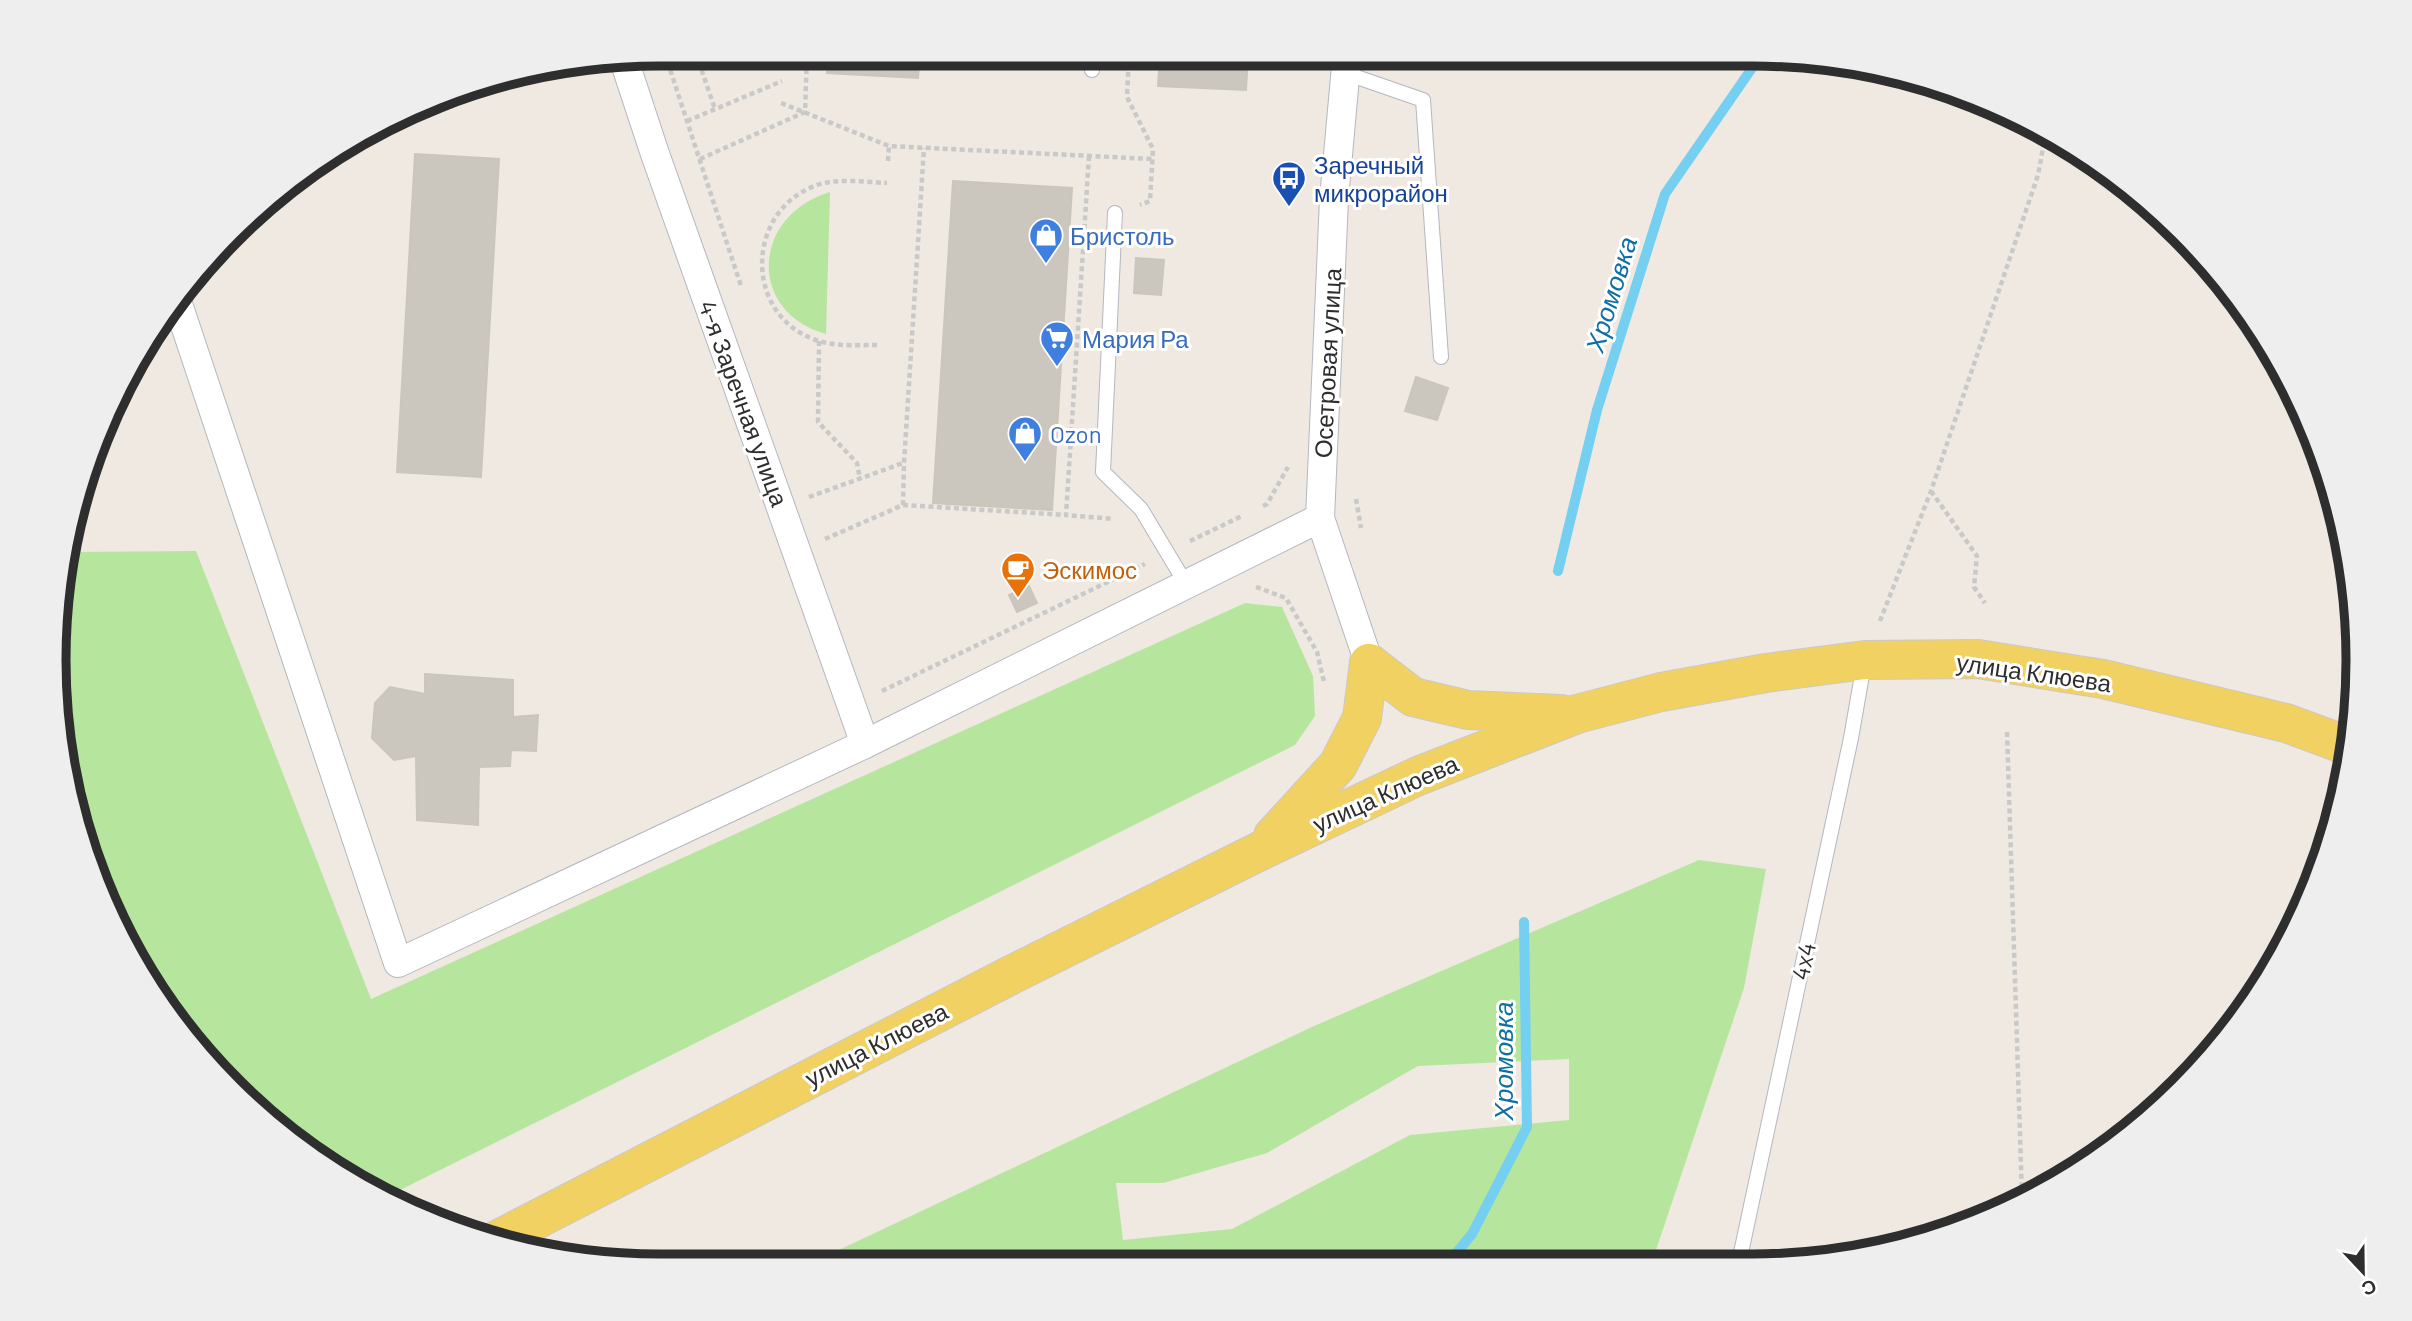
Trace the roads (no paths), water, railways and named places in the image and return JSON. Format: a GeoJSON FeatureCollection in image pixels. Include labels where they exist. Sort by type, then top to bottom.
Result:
{"type":"FeatureCollection","features":[{"type":"Feature","properties":{"kind":"main road","name":"улица Клюева"},"geometry":{"type":"LineString","coordinates":[[508,1234],[1259,850],[1418,776],[1577,714],[1661,692],[1766,673],[1865,660],[1978,659],[2104,679],[2286,723],[2339,743]]}},
{"type":"Feature","properties":{"kind":"main road"},"geometry":{"type":"LineString","coordinates":[[1369,663],[1413,697],[1468,709],[1577,714]]}},
{"type":"Feature","properties":{"kind":"main road"},"geometry":{"type":"LineString","coordinates":[[1259,850],[1338,765],[1362,718],[1369,663]]}},
{"type":"Feature","properties":{"kind":"street","name":"Осетровая улица"},"geometry":{"type":"LineString","coordinates":[[1346,66],[1334,199],[1320,517],[1369,663]]}},
{"type":"Feature","properties":{"kind":"street","name":"4-я Заречная улица"},"geometry":{"type":"LineString","coordinates":[[627,68],[865,744]]}},
{"type":"Feature","properties":{"kind":"street"},"geometry":{"type":"LineString","coordinates":[[180,311],[398,964],[865,744],[1320,517]]}},
{"type":"Feature","properties":{"kind":"lane"},"geometry":{"type":"LineString","coordinates":[[1092,66],[1092,70]]}},
{"type":"Feature","properties":{"kind":"lane"},"geometry":{"type":"LineString","coordinates":[[1350,66],[1423,100],[1441,357]]}},
{"type":"Feature","properties":{"kind":"lane"},"geometry":{"type":"LineString","coordinates":[[1115,213],[1103,472],[1141,509],[1186,584]]}},
{"type":"Feature","properties":{"kind":"lane","name":"4x4"},"geometry":{"type":"LineString","coordinates":[[1741,1254],[1851,738],[1865,660]]}},
{"type":"Feature","properties":{"kind":"waterway","name":"Хромовка"},"geometry":{"type":"LineString","coordinates":[[1558,571],[1597,410],[1665,194],[1753,66]]}},
{"type":"Feature","properties":{"kind":"waterway","name":"Хромовка"},"geometry":{"type":"LineString","coordinates":[[1455,1254],[1472,1234],[1527,1127],[1524,922]]}},
{"type":"Feature","properties":{"kind":"place","name":"Заречный микрорайон"},"geometry":{"type":"Point","coordinates":[1289,208]}},
{"type":"Feature","properties":{"kind":"place","name":"Бристоль"},"geometry":{"type":"Point","coordinates":[1046,265]}},
{"type":"Feature","properties":{"kind":"place","name":"Мария Ра"},"geometry":{"type":"Point","coordinates":[1057,368]}},
{"type":"Feature","properties":{"kind":"place","name":"Ozon"},"geometry":{"type":"Point","coordinates":[1025,463]}},
{"type":"Feature","properties":{"kind":"place","name":"Эскимос"},"geometry":{"type":"Point","coordinates":[1018,599]}}]}
